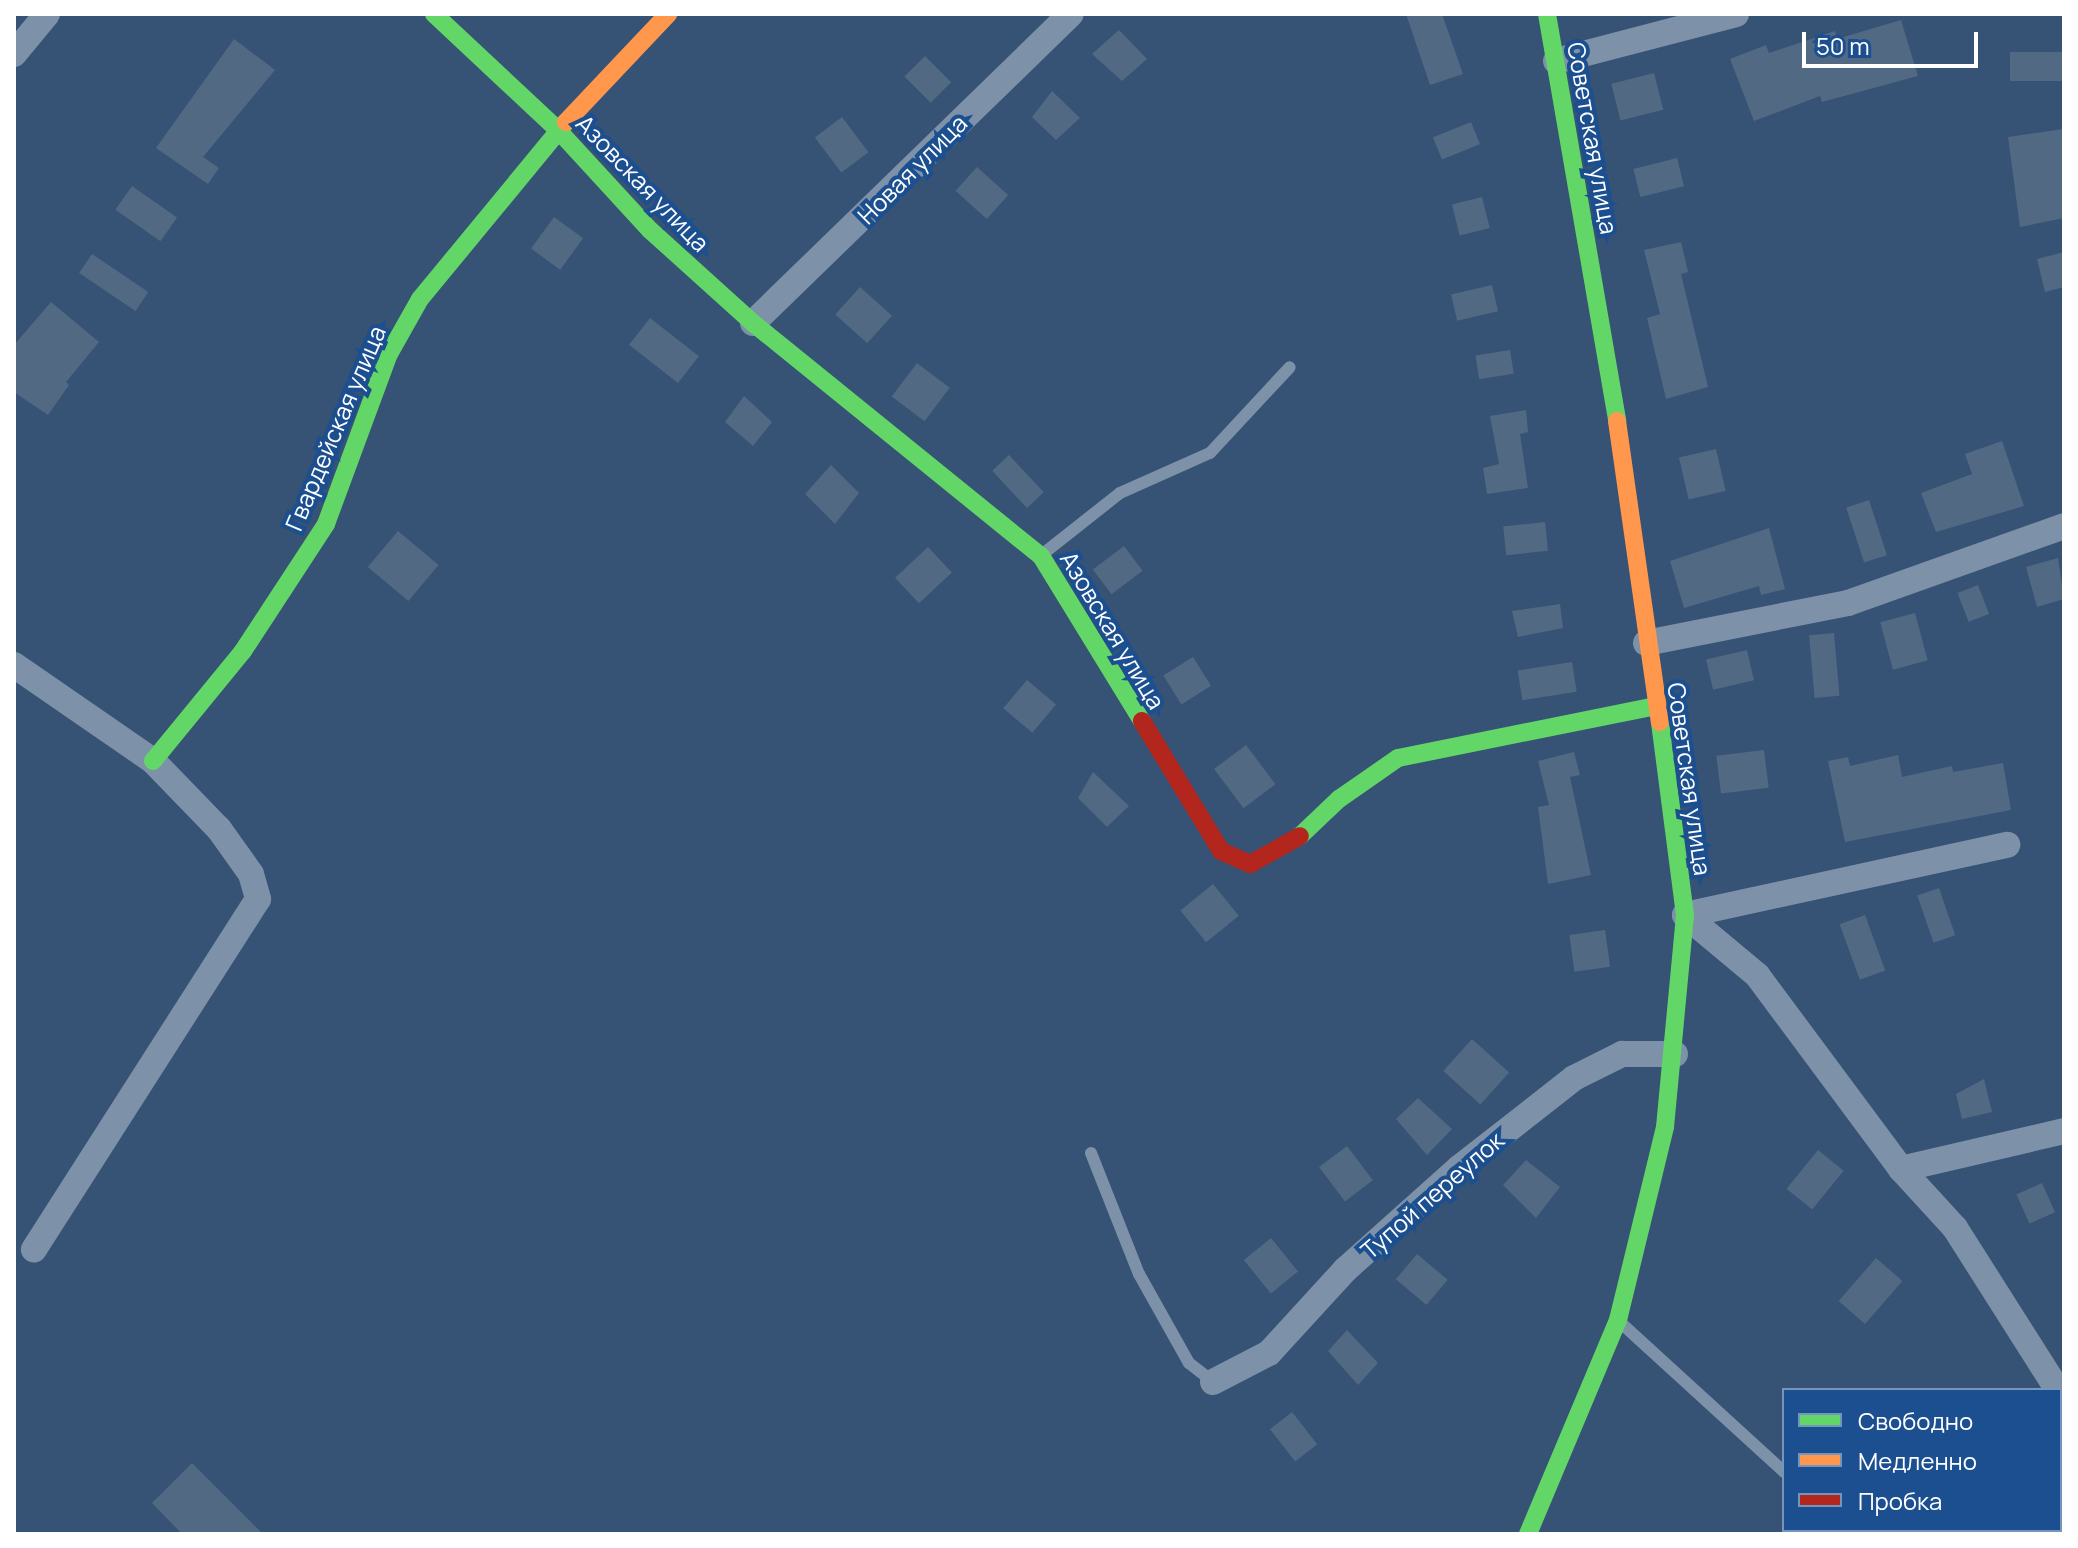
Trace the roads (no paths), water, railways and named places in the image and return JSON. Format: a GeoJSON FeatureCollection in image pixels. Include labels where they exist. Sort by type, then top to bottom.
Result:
{"type":"FeatureCollection","features":[{"type":"Feature","properties":{"kind":"street"},"geometry":{"type":"LineString","coordinates":[[14,54],[47,14]]}},
{"type":"Feature","properties":{"kind":"street","name":"Азовская улица"},"geometry":{"type":"LineString","coordinates":[[434,14],[558,130],[650,230],[753,323],[1041,556],[1221,851],[1250,864],[1292,843],[1339,799],[1398,758],[1657,706]]}},
{"type":"Feature","properties":{"kind":"street","name":"Гвардейская улица"},"geometry":{"type":"LineString","coordinates":[[153,761],[243,651],[326,524],[389,354],[420,299],[558,130],[668,14]]}},
{"type":"Feature","properties":{"kind":"street","name":"Новая улица"},"geometry":{"type":"LineString","coordinates":[[753,323],[1071,14]]}},
{"type":"Feature","properties":{"kind":"street","name":"Советская улица"},"geometry":{"type":"LineString","coordinates":[[1528,1534],[1618,1320],[1665,1127],[1675,1054],[1685,915],[1646,643],[1629,489],[1547,14]]}},
{"type":"Feature","properties":{"kind":"street"},"geometry":{"type":"LineString","coordinates":[[1556,61],[1736,14]]}},
{"type":"Feature","properties":{"kind":"street"},"geometry":{"type":"LineString","coordinates":[[1646,643],[1848,603],[2064,526]]}},
{"type":"Feature","properties":{"kind":"street"},"geometry":{"type":"LineString","coordinates":[[14,665],[153,761],[219,829],[251,874],[258,899],[34,1249]]}},
{"type":"Feature","properties":{"kind":"street"},"geometry":{"type":"LineString","coordinates":[[1685,915],[2007,845]]}},
{"type":"Feature","properties":{"kind":"street"},"geometry":{"type":"LineString","coordinates":[[1685,915],[1757,975],[1901,1169],[1955,1228],[2057,1388]]}},
{"type":"Feature","properties":{"kind":"street","name":"Тупой переулок"},"geometry":{"type":"LineString","coordinates":[[1213,1382],[1269,1353],[1368,1249],[1459,1168],[1574,1078],[1622,1054],[1675,1054]]}},
{"type":"Feature","properties":{"kind":"street"},"geometry":{"type":"LineString","coordinates":[[1901,1169],[2064,1131]]}},
{"type":"Feature","properties":{"kind":"lane"},"geometry":{"type":"LineString","coordinates":[[1041,556],[1120,493],[1210,453],[1290,367]]}},
{"type":"Feature","properties":{"kind":"lane"},"geometry":{"type":"LineString","coordinates":[[1091,1153],[1139,1274],[1189,1363],[1213,1382]]}},
{"type":"Feature","properties":{"kind":"lane"},"geometry":{"type":"LineString","coordinates":[[1618,1320],[1782,1470]]}}]}
